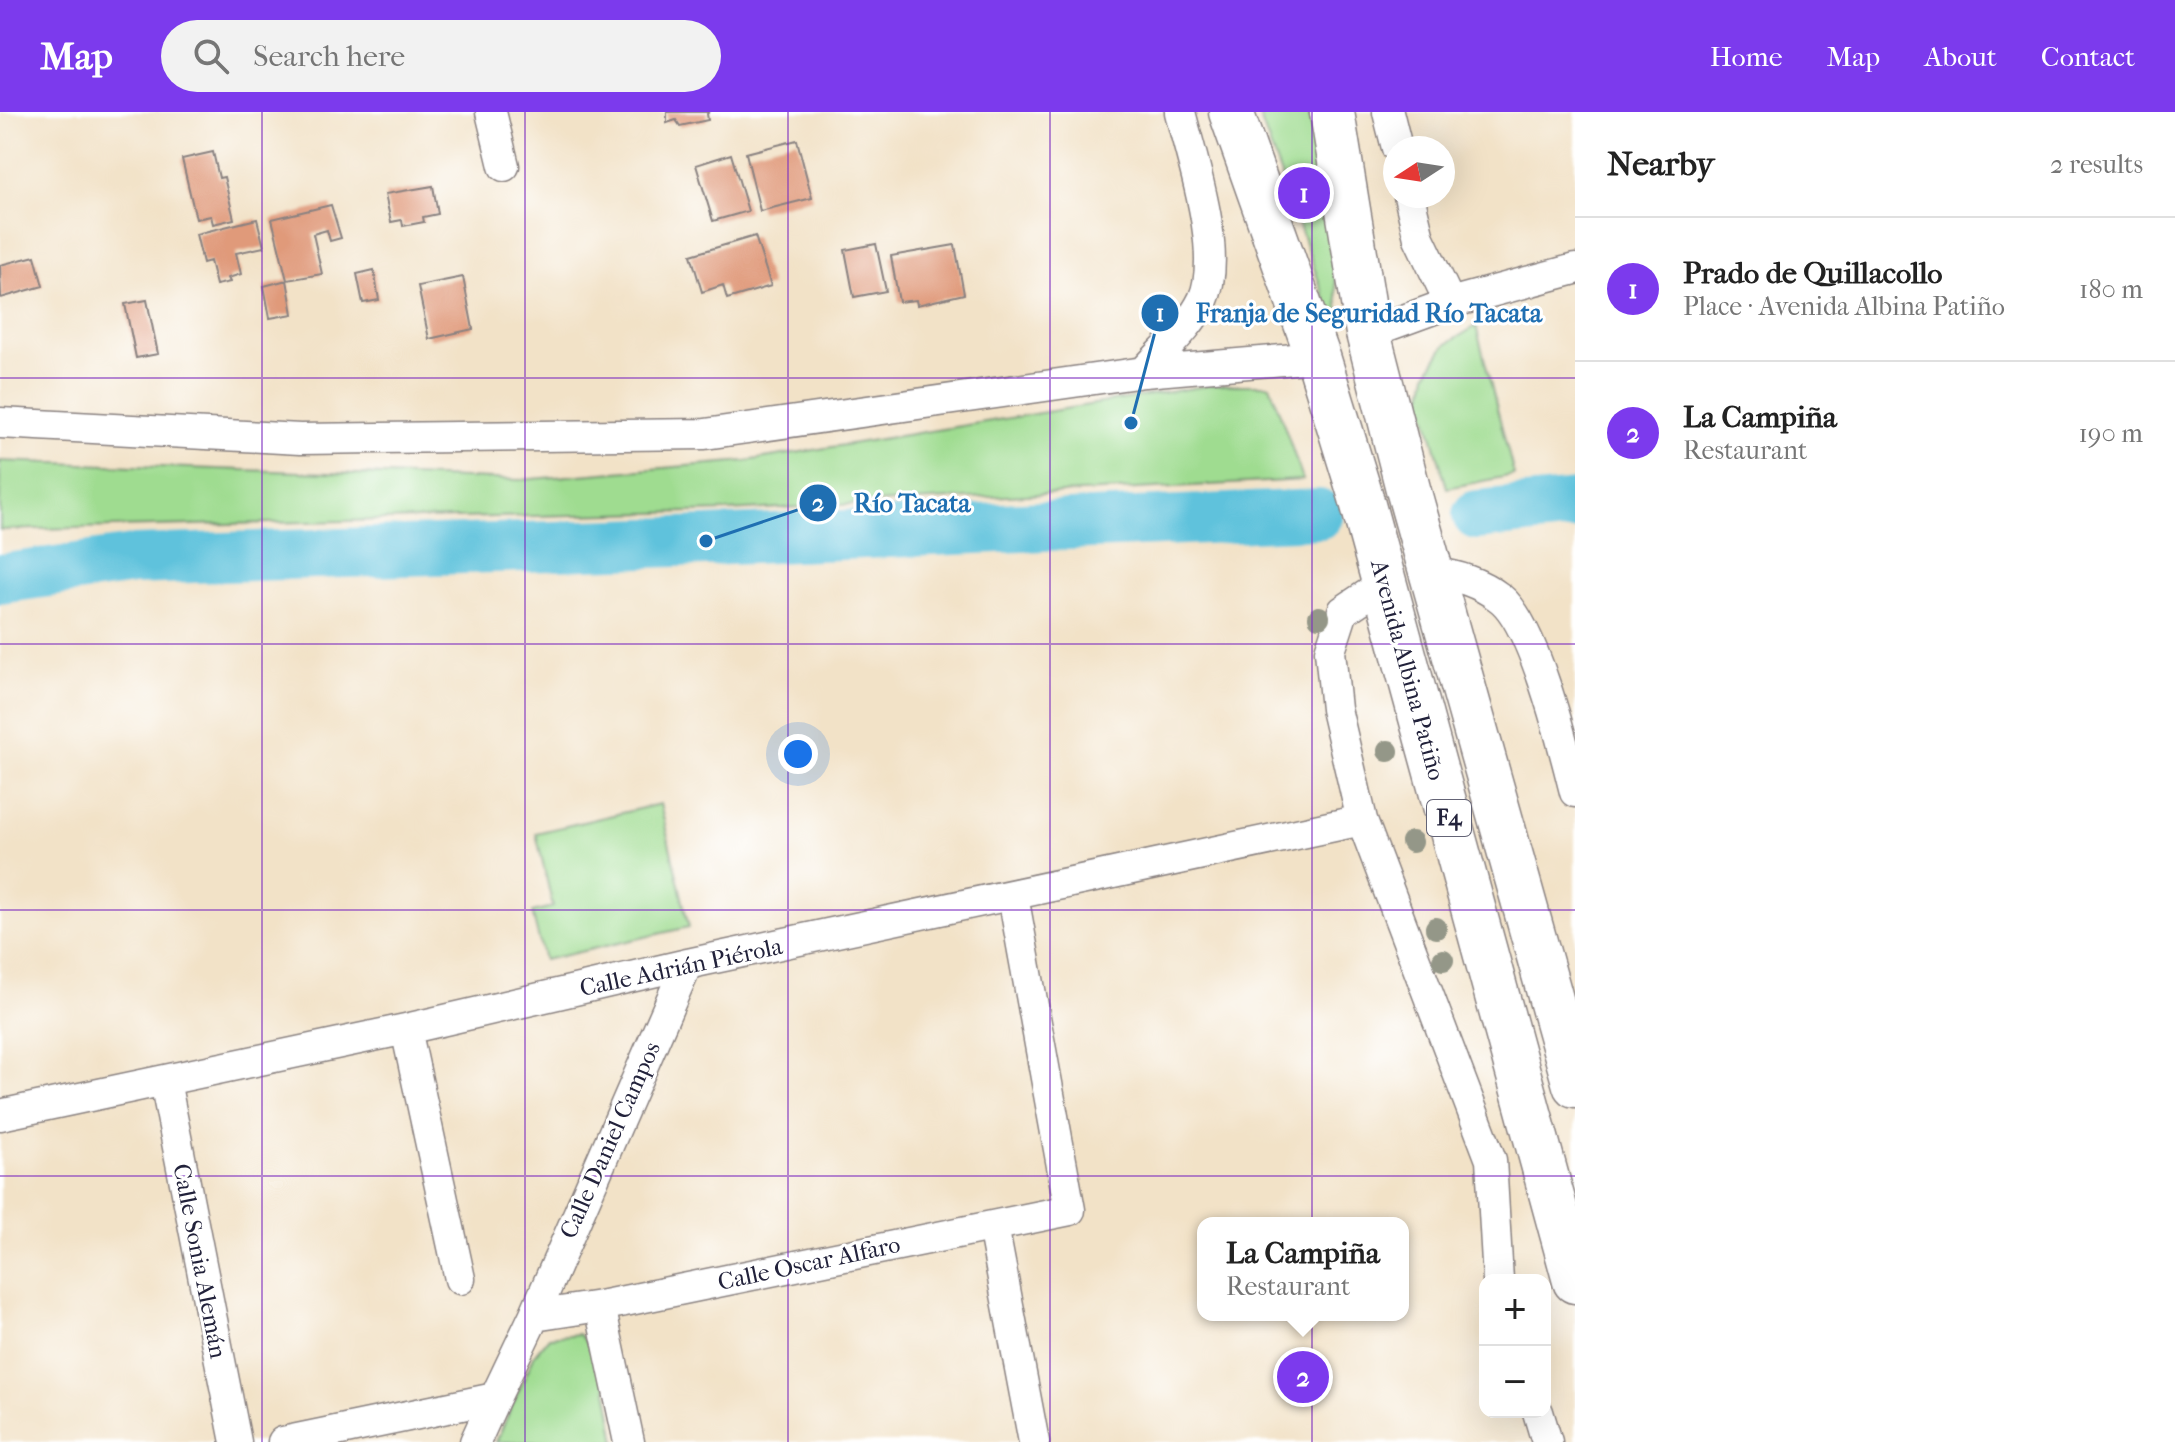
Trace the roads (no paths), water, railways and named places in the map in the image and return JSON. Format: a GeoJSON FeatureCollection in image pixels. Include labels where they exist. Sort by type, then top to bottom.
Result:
{"type":"FeatureCollection","features":[{"type":"Feature","properties":{"kind":"highway","name":"Avenida Albina Patiño"},"geometry":{"type":"LineString","coordinates":[[1231,112],[1318,357],[1385,583],[1575,1281]]}},
{"type":"Feature","properties":{"kind":"highway","name":"Avenida Albina Patiño"},"geometry":{"type":"LineString","coordinates":[[1332,112],[1368,333],[1575,1085]]}},
{"type":"Feature","properties":{"kind":"street"},"geometry":{"type":"LineString","coordinates":[[491,112],[504,166]]}},
{"type":"Feature","properties":{"kind":"street"},"geometry":{"type":"LineString","coordinates":[[1144,372],[1203,299],[1211,260],[1202,196],[1180,112]]}},
{"type":"Feature","properties":{"kind":"street"},"geometry":{"type":"LineString","coordinates":[[1388,112],[1394,136]]}},
{"type":"Feature","properties":{"kind":"street"},"geometry":{"type":"LineString","coordinates":[[1412,208],[1419,238],[1450,303]]}},
{"type":"Feature","properties":{"kind":"street"},"geometry":{"type":"LineString","coordinates":[[1368,333],[1450,303],[1575,269]]}},
{"type":"Feature","properties":{"kind":"street"},"geometry":{"type":"LineString","coordinates":[[0,423],[300,439],[705,434],[1144,372],[1318,357]]}},
{"type":"Feature","properties":{"kind":"street"},"geometry":{"type":"LineString","coordinates":[[1432,572],[1465,577],[1502,600],[1526,632],[1569,742],[1575,792]]}},
{"type":"Feature","properties":{"kind":"street"},"geometry":{"type":"LineString","coordinates":[[1385,583],[1343,611],[1330,651],[1336,709],[1362,820],[1491,1160],[1498,1274]]}},
{"type":"Feature","properties":{"kind":"street","name":"Calle Adrián Piérola"},"geometry":{"type":"LineString","coordinates":[[0,1115],[1362,820]]}},
{"type":"Feature","properties":{"kind":"street","name":"Calle Oscar Alfaro"},"geometry":{"type":"LineString","coordinates":[[534,1316],[600,1306],[1070,1210],[1013,896]]}},
{"type":"Feature","properties":{"kind":"street","name":"Calle Daniel Campos"},"geometry":{"type":"LineString","coordinates":[[534,1316],[687,964]]}},
{"type":"Feature","properties":{"kind":"street"},"geometry":{"type":"LineString","coordinates":[[406,1029],[460,1279]]}},
{"type":"Feature","properties":{"kind":"street","name":"Calle Sonia Alemán"},"geometry":{"type":"LineString","coordinates":[[165,1081],[236,1442]]}},
{"type":"Feature","properties":{"kind":"street"},"geometry":{"type":"LineString","coordinates":[[993,1226],[1034,1442]]}},
{"type":"Feature","properties":{"kind":"street"},"geometry":{"type":"LineString","coordinates":[[600,1306],[629,1442]]}},
{"type":"Feature","properties":{"kind":"street"},"geometry":{"type":"LineString","coordinates":[[475,1442],[534,1316]]}},
{"type":"Feature","properties":{"kind":"street"},"geometry":{"type":"LineString","coordinates":[[283,1442],[495,1398]]}},
{"type":"Feature","properties":{"kind":"street"},"geometry":{"type":"LineString","coordinates":[[1540,1418],[1547,1442]]}},
{"type":"Feature","properties":{"kind":"waterway"},"geometry":{"type":"LineString","coordinates":[[1477,515],[1575,505]]}},
{"type":"Feature","properties":{"kind":"waterway"},"geometry":{"type":"LineString","coordinates":[[0,579],[133,560],[706,541],[1319,514]]}},
{"type":"Feature","properties":{"kind":"place","name":"Prado de Quillacollo"},"geometry":{"type":"Point","coordinates":[1304,193]}},
{"type":"Feature","properties":{"kind":"place","name":"Franja de Seguridad Río Tacata"},"geometry":{"type":"Point","coordinates":[1131,423]}},
{"type":"Feature","properties":{"kind":"place","name":"Río Tacata"},"geometry":{"type":"Point","coordinates":[706,541]}},
{"type":"Feature","properties":{"kind":"place","name":"La Campiña"},"geometry":{"type":"Point","coordinates":[1303,1377]}}]}
